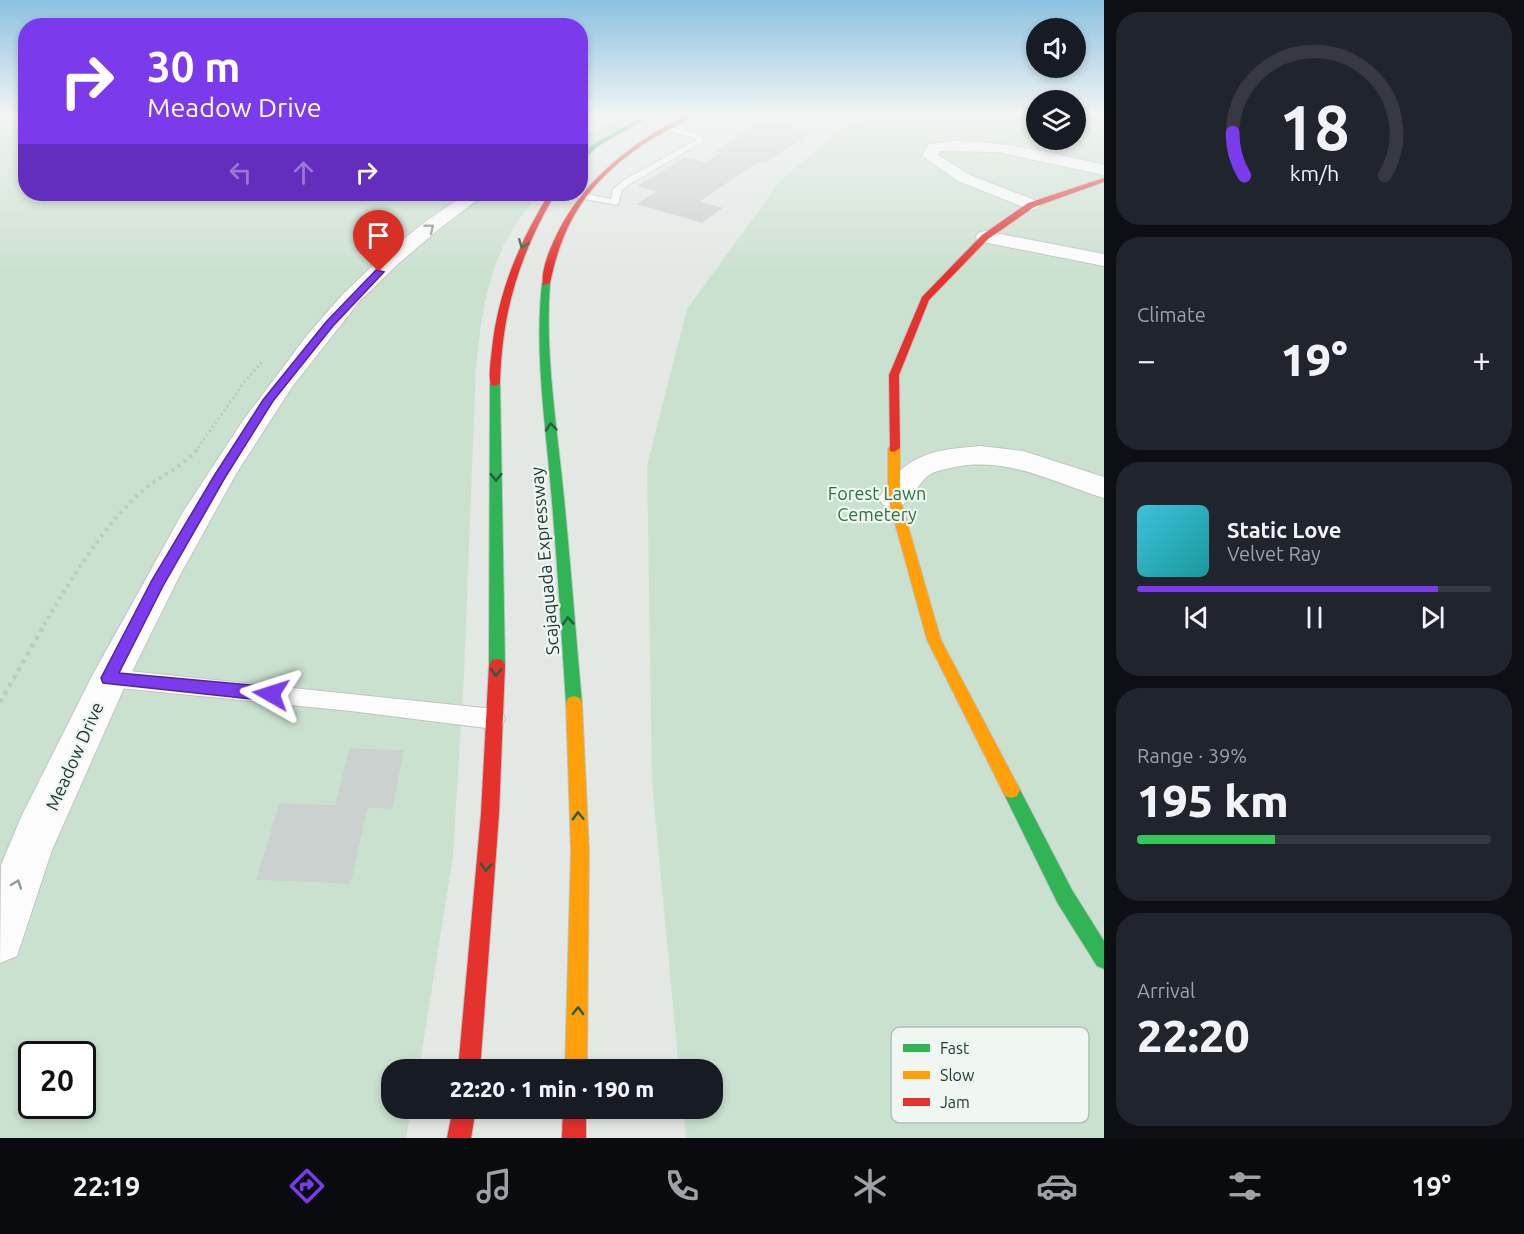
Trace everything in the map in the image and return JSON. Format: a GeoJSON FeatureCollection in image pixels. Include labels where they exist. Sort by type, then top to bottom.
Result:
{"type":"FeatureCollection","features":[{"type":"Feature","properties":{"kind":"main road","name":"Scajaquada Expressway"},"geometry":{"type":"LineString","coordinates":[[588,187],[607,167]]}},
{"type":"Feature","properties":{"kind":"main road"},"geometry":{"type":"LineString","coordinates":[[1104,180],[1031,205],[985,237],[925,298],[894,375],[894,498],[934,640],[1065,897],[1104,959]]}},
{"type":"Feature","properties":{"kind":"main road"},"geometry":{"type":"LineString","coordinates":[[470,1059],[488,838],[497,654],[495,356],[504,301],[516,262],[529,231],[548,201]]}},
{"type":"Feature","properties":{"kind":"main road","name":"Scajaquada Expressway"},"geometry":{"type":"LineString","coordinates":[[576,1059],[580,897],[575,725],[543,329],[546,285],[553,250],[577,201]]}},
{"type":"Feature","properties":{"kind":"main road"},"geometry":{"type":"LineString","coordinates":[[459,1138],[463,1119]]}},
{"type":"Feature","properties":{"kind":"main road"},"geometry":{"type":"LineString","coordinates":[[574,1138],[575,1119]]}},
{"type":"Feature","properties":{"kind":"street"},"geometry":{"type":"LineString","coordinates":[[947,167],[964,178],[1031,205]]}},
{"type":"Feature","properties":{"kind":"street","name":"Meadow Drive"},"geometry":{"type":"LineString","coordinates":[[0,939],[17,881],[109,678],[157,584],[220,476],[268,400],[329,324],[365,285],[407,247],[468,201]]}},
{"type":"Feature","properties":{"kind":"street"},"geometry":{"type":"LineString","coordinates":[[985,237],[1104,260]]}},
{"type":"Feature","properties":{"kind":"street"},"geometry":{"type":"LineString","coordinates":[[894,498],[920,467],[969,456],[996,456],[1029,461],[1104,488]]}},
{"type":"Feature","properties":{"kind":"lane"},"geometry":{"type":"LineString","coordinates":[[588,197],[615,203],[618,189],[654,167]]}},
{"type":"Feature","properties":{"kind":"lane"},"geometry":{"type":"LineString","coordinates":[[109,678],[494,719]]}},
{"type":"Feature","properties":{"kind":"path"},"geometry":{"type":"LineString","coordinates":[[0,702],[56,606],[114,518],[143,490],[179,468],[192,456],[245,381],[269,355]]}},
{"type":"Feature","properties":{"kind":"green space"},"geometry":{"type":"Polygon","coordinates":[[[0,167],[18,167],[18,201],[534,201],[517,223],[497,260],[491,277],[480,331],[476,367],[464,675],[453,857],[421,1059],[381,1059],[381,1119],[409,1119],[406,1138],[0,1138],[0,167]]]}},
{"type":"Feature","properties":{"kind":"green space","name":"Forest Lawn Cemetery"},"geometry":{"type":"Polygon","coordinates":[[[796,167],[1104,167],[1104,1138],[686,1138],[684,1119],[723,1119],[723,1059],[678,1059],[652,782],[647,465],[687,309],[781,180],[796,167]]]}},
{"type":"Feature","properties":{"kind":"building"},"geometry":{"type":"Polygon","coordinates":[[[670,167],[749,167],[698,202],[721,208],[702,222],[638,204],[659,191],[639,186],[670,167]]]}},
{"type":"Feature","properties":{"kind":"building"},"geometry":{"type":"Polygon","coordinates":[[[350,749],[403,751],[392,808],[367,807],[350,883],[257,879],[280,804],[336,806],[350,749]]]}},
{"type":"Feature","properties":{"kind":"traffic: fast"},"geometry":{"type":"LineString","coordinates":[[546,283],[543,332],[545,381],[559,507],[574,703]]}},
{"type":"Feature","properties":{"kind":"traffic: fast"},"geometry":{"type":"LineString","coordinates":[[495,383],[497,665]]}},
{"type":"Feature","properties":{"kind":"traffic: fast"},"geometry":{"type":"LineString","coordinates":[[1011,790],[1065,897],[1104,959]]}},
{"type":"Feature","properties":{"kind":"traffic: slow"},"geometry":{"type":"LineString","coordinates":[[894,448],[894,498],[934,640],[1011,790]]}},
{"type":"Feature","properties":{"kind":"traffic: slow"},"geometry":{"type":"LineString","coordinates":[[574,703],[580,851],[576,1059]]}},
{"type":"Feature","properties":{"kind":"traffic: jam"},"geometry":{"type":"LineString","coordinates":[[588,190],[610,167]]}},
{"type":"Feature","properties":{"kind":"traffic: jam"},"geometry":{"type":"LineString","coordinates":[[894,448],[894,375],[925,299],[985,237],[1031,205],[1104,180]]}},
{"type":"Feature","properties":{"kind":"traffic: jam"},"geometry":{"type":"LineString","coordinates":[[495,383],[499,332],[509,284],[527,239],[548,201]]}},
{"type":"Feature","properties":{"kind":"traffic: jam"},"geometry":{"type":"LineString","coordinates":[[546,283],[552,253],[563,226],[579,201]]}},
{"type":"Feature","properties":{"kind":"traffic: jam"},"geometry":{"type":"LineString","coordinates":[[470,1059],[490,814],[497,665]]}},
{"type":"Feature","properties":{"kind":"traffic: jam"},"geometry":{"type":"LineString","coordinates":[[459,1138],[463,1119]]}},
{"type":"Feature","properties":{"kind":"traffic: jam"},"geometry":{"type":"LineString","coordinates":[[574,1138],[575,1119]]}},
{"type":"Feature","properties":{"kind":"route"},"geometry":{"type":"LineString","coordinates":[[271,694],[109,678],[157,584],[220,476],[268,400],[329,324],[379,272]]}}]}
